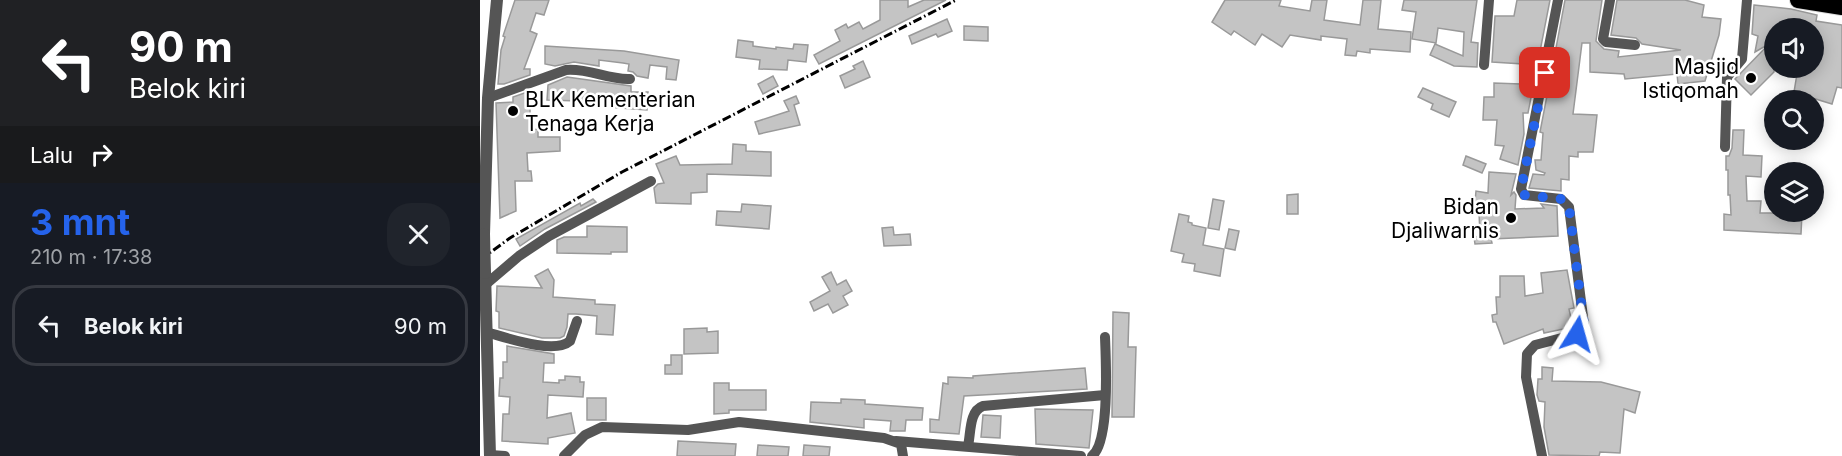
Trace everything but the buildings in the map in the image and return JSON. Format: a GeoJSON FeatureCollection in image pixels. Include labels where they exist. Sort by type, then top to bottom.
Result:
{"type":"FeatureCollection","features":[{"type":"Feature","properties":{"kind":"highway"},"geometry":{"type":"LineString","coordinates":[[1798,0],[1842,7]]}},
{"type":"Feature","properties":{"kind":"street"},"geometry":{"type":"LineString","coordinates":[[497,0],[488,98],[482,213],[486,332],[484,406],[490,456],[505,456]]}},
{"type":"Feature","properties":{"kind":"street"},"geometry":{"type":"LineString","coordinates":[[1484,65],[1489,0]]}},
{"type":"Feature","properties":{"kind":"street"},"geometry":{"type":"LineString","coordinates":[[1542,456],[1527,377],[1527,354],[1535,345],[1581,332],[1584,325],[1569,207],[1561,199],[1524,195],[1521,189],[1558,0]]}},
{"type":"Feature","properties":{"kind":"street"},"geometry":{"type":"LineString","coordinates":[[1610,0],[1604,40],[1635,45]]}},
{"type":"Feature","properties":{"kind":"street"},"geometry":{"type":"LineString","coordinates":[[1725,147],[1726,84],[1730,72],[1742,59],[1747,0]]}},
{"type":"Feature","properties":{"kind":"street"},"geometry":{"type":"LineString","coordinates":[[488,98],[566,70],[577,69],[619,80],[630,80]]}},
{"type":"Feature","properties":{"kind":"street"},"geometry":{"type":"LineString","coordinates":[[485,279],[549,236],[651,181]]}},
{"type":"Feature","properties":{"kind":"street"},"geometry":{"type":"LineString","coordinates":[[486,332],[524,343],[562,345],[570,341],[577,321]]}},
{"type":"Feature","properties":{"kind":"street"},"geometry":{"type":"LineString","coordinates":[[1092,456],[1098,452],[1101,442],[1105,395],[1105,337]]}},
{"type":"Feature","properties":{"kind":"street"},"geometry":{"type":"LineString","coordinates":[[968,446],[977,408],[1105,395]]}},
{"type":"Feature","properties":{"kind":"street"},"geometry":{"type":"LineString","coordinates":[[564,456],[585,435],[602,427],[688,430],[739,422],[895,441],[1081,456]]}},
{"type":"Feature","properties":{"kind":"street"},"geometry":{"type":"LineString","coordinates":[[895,441],[900,444],[903,456]]}},
{"type":"Feature","properties":{"kind":"railway"},"geometry":{"type":"LineString","coordinates":[[480,260],[510,238],[622,172],[956,0]]}},
{"type":"Feature","properties":{"kind":"place","name":"Masjid Istiqomah"},"geometry":{"type":"Point","coordinates":[1751,78]}},
{"type":"Feature","properties":{"kind":"place","name":"BLK Kementerian Tenaga Kerja"},"geometry":{"type":"Point","coordinates":[513,111]}},
{"type":"Feature","properties":{"kind":"place","name":"Bidan Djaliwarnis"},"geometry":{"type":"Point","coordinates":[1511,218]}},
{"type":"Feature","properties":{"kind":"route"},"geometry":{"type":"LineString","coordinates":[[1545,73],[1537,117],[1523,170],[1521,189],[1524,195],[1528,196],[1561,199],[1569,207],[1584,325],[1581,332],[1577,334]]}}]}
